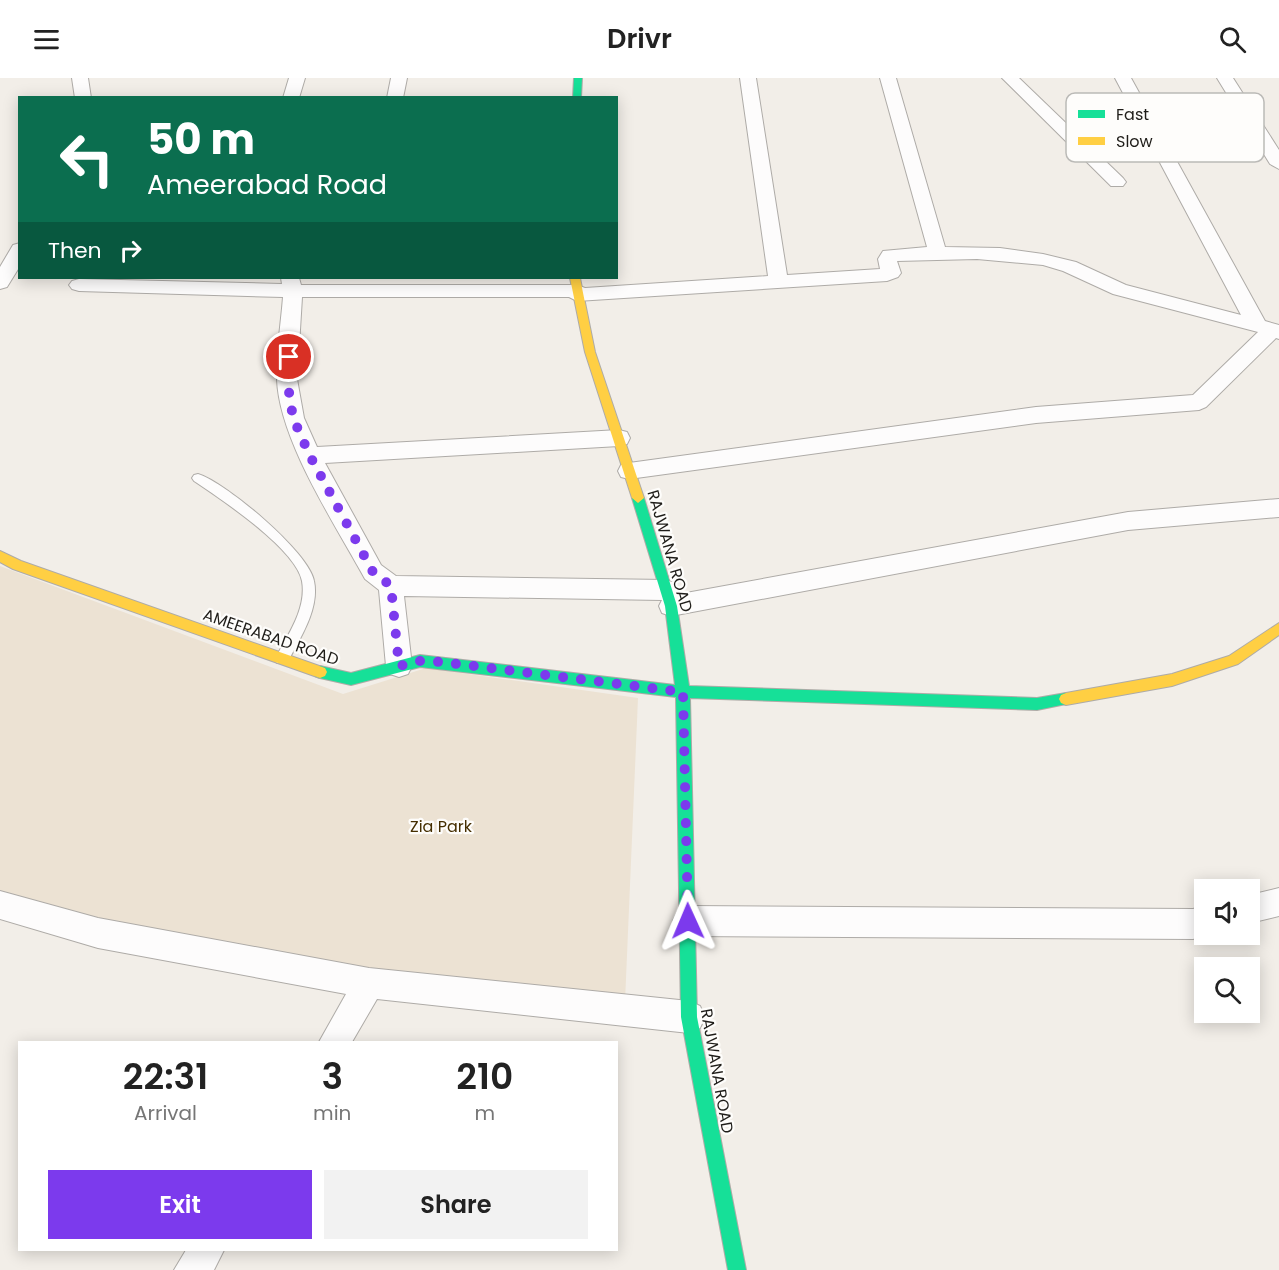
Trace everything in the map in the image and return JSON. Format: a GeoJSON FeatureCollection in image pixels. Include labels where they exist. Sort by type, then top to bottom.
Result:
{"type":"FeatureCollection","features":[{"type":"Feature","properties":{"kind":"street"},"geometry":{"type":"LineString","coordinates":[[80,78],[83,96]]}},
{"type":"Feature","properties":{"kind":"street"},"geometry":{"type":"LineString","coordinates":[[292,96],[297,78]]}},
{"type":"Feature","properties":{"kind":"street"},"geometry":{"type":"LineString","coordinates":[[395,96],[399,78]]}},
{"type":"Feature","properties":{"kind":"street"},"geometry":{"type":"LineString","coordinates":[[577,96],[578,78]]}},
{"type":"Feature","properties":{"kind":"street"},"geometry":{"type":"LineString","coordinates":[[748,78],[779,283]]}},
{"type":"Feature","properties":{"kind":"street"},"geometry":{"type":"LineString","coordinates":[[888,78],[938,254]]}},
{"type":"Feature","properties":{"kind":"street"},"geometry":{"type":"LineString","coordinates":[[1011,78],[1066,132]]}},
{"type":"Feature","properties":{"kind":"street"},"geometry":{"type":"LineString","coordinates":[[1123,78],[1132,93]]}},
{"type":"Feature","properties":{"kind":"street"},"geometry":{"type":"LineString","coordinates":[[1225,78],[1234,93]]}},
{"type":"Feature","properties":{"kind":"street"},"geometry":{"type":"LineString","coordinates":[[1264,140],[1279,164]]}},
{"type":"Feature","properties":{"kind":"street"},"geometry":{"type":"LineString","coordinates":[[1097,162],[1117,182]]}},
{"type":"Feature","properties":{"kind":"street"},"geometry":{"type":"LineString","coordinates":[[1172,162],[1269,329]]}},
{"type":"Feature","properties":{"kind":"street"},"geometry":{"type":"LineString","coordinates":[[79,285],[356,284],[576,288],[779,283],[887,275],[891,273],[887,259],[890,255],[961,253],[1053,262],[1080,270],[1107,286],[1269,329]]}},
{"type":"Feature","properties":{"kind":"street"},"geometry":{"type":"LineString","coordinates":[[0,283],[11,256]]}},
{"type":"Feature","properties":{"kind":"street"},"geometry":{"type":"LineString","coordinates":[[291,284],[287,379],[293,418],[310,456],[373,572],[391,586],[669,598],[1128,522],[1182,516],[1234,515],[1279,508]]}},
{"type":"Feature","properties":{"kind":"street","name":"RAJWANA ROAD"},"geometry":{"type":"LineString","coordinates":[[576,288],[590,352],[669,598],[683,692],[689,1017],[737,1270]]}},
{"type":"Feature","properties":{"kind":"street"},"geometry":{"type":"LineString","coordinates":[[629,471],[1036,415],[1199,402],[1269,329]]}},
{"type":"Feature","properties":{"kind":"street"},"geometry":{"type":"LineString","coordinates":[[310,456],[619,438]]}},
{"type":"Feature","properties":{"kind":"street","name":"AMEERABAD ROAD"},"geometry":{"type":"LineString","coordinates":[[0,556],[17,565],[282,659],[337,678],[351,679],[420,661],[683,692],[1037,704],[1172,680],[1233,660],[1279,628]]}},
{"type":"Feature","properties":{"kind":"street"},"geometry":{"type":"LineString","coordinates":[[391,586],[399,666]]}},
{"type":"Feature","properties":{"kind":"street"},"geometry":{"type":"LineString","coordinates":[[1260,907],[1279,902]]}},
{"type":"Feature","properties":{"kind":"street"},"geometry":{"type":"LineString","coordinates":[[0,905],[98,933],[369,983],[689,1017]]}},
{"type":"Feature","properties":{"kind":"street"},"geometry":{"type":"LineString","coordinates":[[688,921],[1194,924]]}},
{"type":"Feature","properties":{"kind":"street"},"geometry":{"type":"LineString","coordinates":[[336,1041],[369,983]]}},
{"type":"Feature","properties":{"kind":"street"},"geometry":{"type":"LineString","coordinates":[[192,1270],[206,1251]]}},
{"type":"Feature","properties":{"kind":"lane"},"geometry":{"type":"LineString","coordinates":[[198,478],[254,516],[296,559],[308,578],[308,602],[295,636],[282,659]]}},
{"type":"Feature","properties":{"kind":"green space","name":"Zia Park"},"geometry":{"type":"Polygon","coordinates":[[[0,566],[343,694],[426,668],[638,698],[625,1002],[365,974],[106,925],[0,895],[0,566]]]}},
{"type":"Feature","properties":{"kind":"traffic: fast"},"geometry":{"type":"LineString","coordinates":[[577,96],[578,78]]}},
{"type":"Feature","properties":{"kind":"traffic: fast"},"geometry":{"type":"LineString","coordinates":[[638,498],[671,606],[683,692],[689,1017],[737,1270]]}},
{"type":"Feature","properties":{"kind":"traffic: fast"},"geometry":{"type":"LineString","coordinates":[[320,672],[351,679],[420,661],[683,692],[1037,704],[1066,699]]}},
{"type":"Feature","properties":{"kind":"traffic: slow"},"geometry":{"type":"LineString","coordinates":[[575,279],[590,352],[638,498]]}},
{"type":"Feature","properties":{"kind":"traffic: slow"},"geometry":{"type":"LineString","coordinates":[[0,556],[17,565],[320,672]]}},
{"type":"Feature","properties":{"kind":"traffic: slow"},"geometry":{"type":"LineString","coordinates":[[1066,699],[1172,680],[1233,660],[1279,628]]}},
{"type":"Feature","properties":{"kind":"route"},"geometry":{"type":"LineString","coordinates":[[289,357],[287,379],[293,418],[310,456],[373,572],[391,586],[399,666],[420,661],[441,662],[683,692],[688,921]]}}]}
